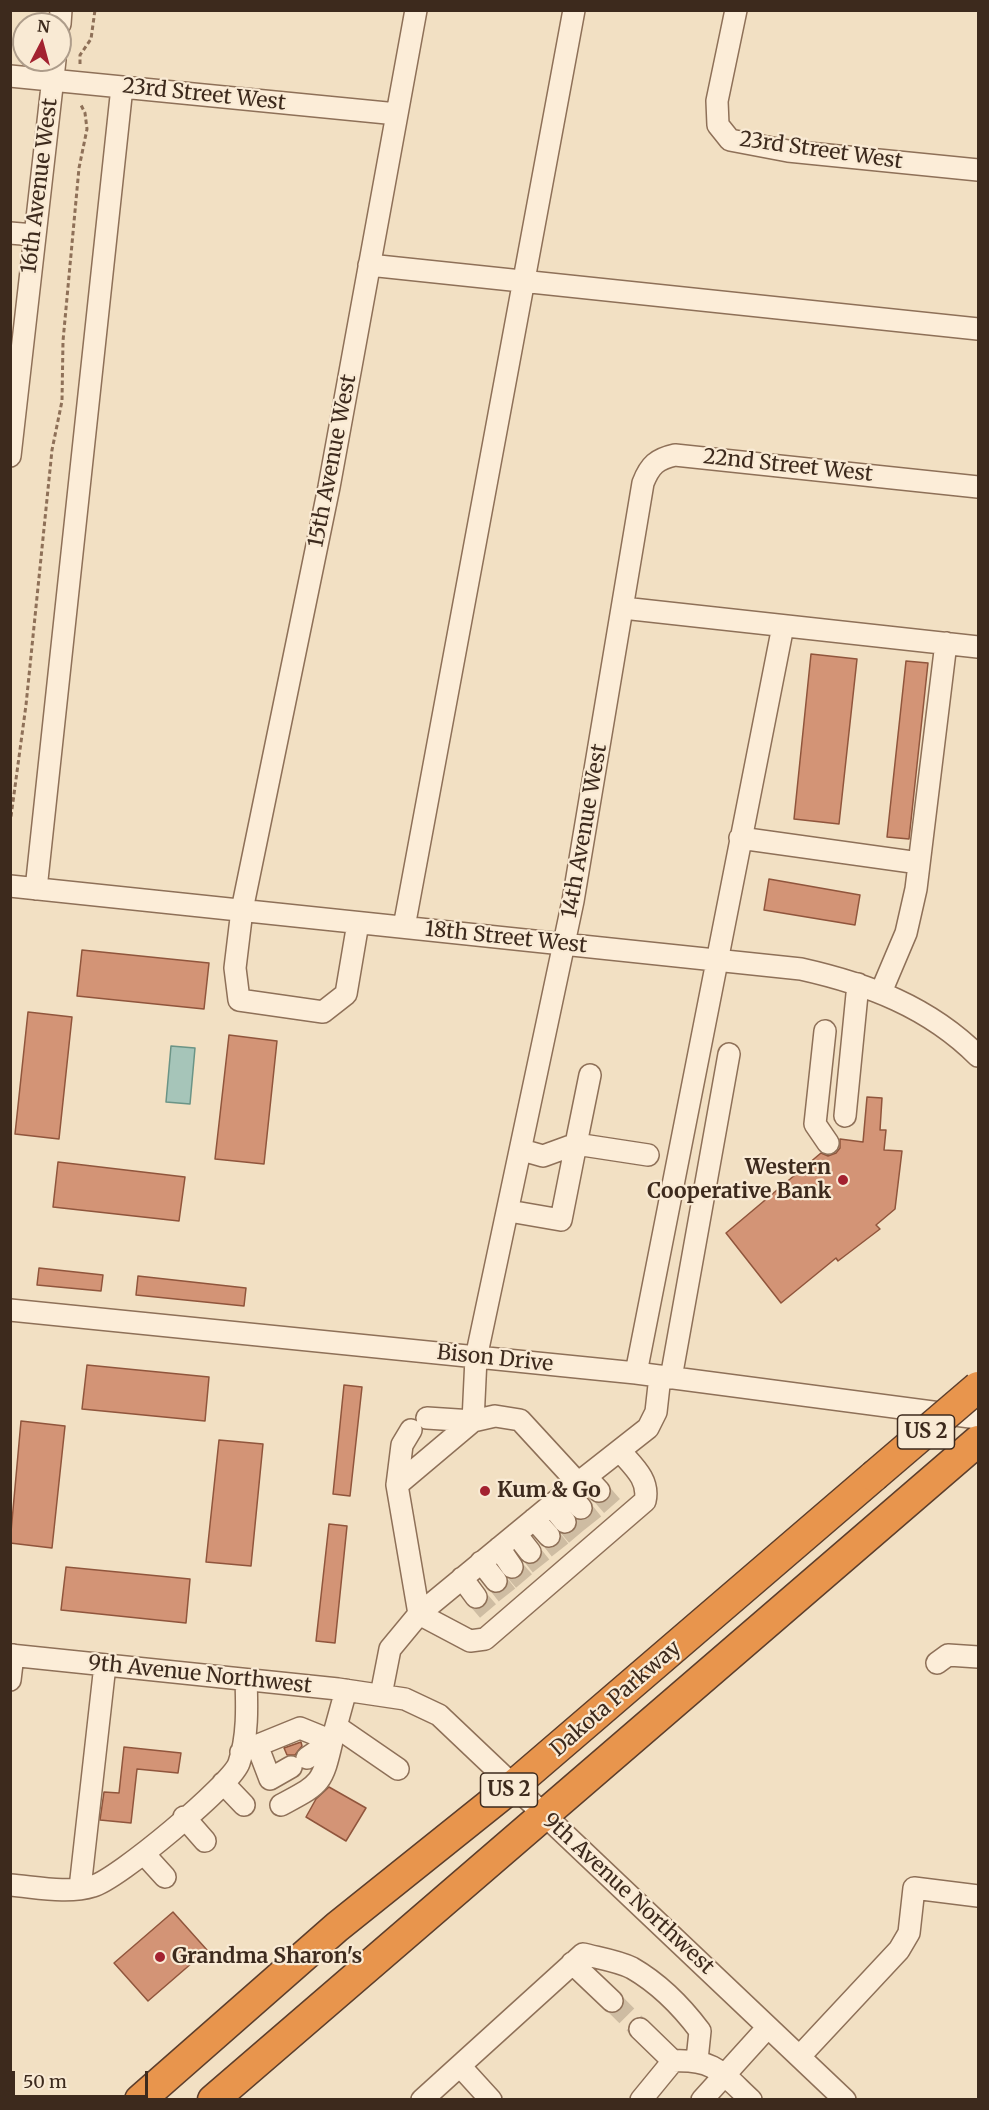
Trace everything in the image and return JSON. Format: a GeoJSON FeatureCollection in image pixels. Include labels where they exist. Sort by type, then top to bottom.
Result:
{"type":"FeatureCollection","features":[{"type":"Feature","properties":{"kind":"highway","name":"Dakota Parkway"},"geometry":{"type":"LineString","coordinates":[[140,2100],[337,1927],[513,1786],[881,1483],[978,1387]]}},
{"type":"Feature","properties":{"kind":"highway"},"geometry":{"type":"LineString","coordinates":[[795,1597],[840,1532],[881,1483],[977,1422]]}},
{"type":"Feature","properties":{"kind":"highway","name":"Dakota Parkway"},"geometry":{"type":"LineString","coordinates":[[213,2100],[924,1488],[977,1422]]}},
{"type":"Feature","properties":{"kind":"street","name":"15th Avenue West"},"geometry":{"type":"LineString","coordinates":[[358,922],[346,994],[323,1012],[239,1000],[235,968],[242,910],[329,487],[416,10]]}},
{"type":"Feature","properties":{"kind":"street"},"geometry":{"type":"LineString","coordinates":[[404,927],[574,10]]}},
{"type":"Feature","properties":{"kind":"street","name":"23rd Street West"},"geometry":{"type":"LineString","coordinates":[[736,10],[717,101],[718,125],[730,140],[788,151],[978,170]]}},
{"type":"Feature","properties":{"kind":"street","name":"23rd Street West"},"geometry":{"type":"LineString","coordinates":[[10,76],[39,72]]}},
{"type":"Feature","properties":{"kind":"street","name":"16th Avenue West"},"geometry":{"type":"LineString","coordinates":[[10,456],[54,72]]}},
{"type":"Feature","properties":{"kind":"street","name":"23rd Street West"},"geometry":{"type":"LineString","coordinates":[[62,72],[122,87],[397,114]]}},
{"type":"Feature","properties":{"kind":"street"},"geometry":{"type":"LineString","coordinates":[[36,889],[122,87]]}},
{"type":"Feature","properties":{"kind":"street"},"geometry":{"type":"LineString","coordinates":[[10,233],[34,236]]}},
{"type":"Feature","properties":{"kind":"street"},"geometry":{"type":"LineString","coordinates":[[369,265],[978,329]]}},
{"type":"Feature","properties":{"kind":"street","name":"22nd Street West"},"geometry":{"type":"LineString","coordinates":[[638,514],[649,468],[661,458],[675,455],[978,487]]}},
{"type":"Feature","properties":{"kind":"street","name":"14th Avenue West"},"geometry":{"type":"LineString","coordinates":[[473,1421],[476,1358],[565,944],[638,514]]}},
{"type":"Feature","properties":{"kind":"street"},"geometry":{"type":"LineString","coordinates":[[623,608],[978,647]]}},
{"type":"Feature","properties":{"kind":"street"},"geometry":{"type":"LineString","coordinates":[[636,1373],[783,626]]}},
{"type":"Feature","properties":{"kind":"street"},"geometry":{"type":"LineString","coordinates":[[881,992],[906,933],[919,863],[946,644]]}},
{"type":"Feature","properties":{"kind":"street"},"geometry":{"type":"LineString","coordinates":[[740,838],[919,863]]}},
{"type":"Feature","properties":{"kind":"street","name":"18th Street West"},"geometry":{"type":"LineString","coordinates":[[10,886],[801,969],[881,992],[930,1016],[956,1034],[978,1056]]}},
{"type":"Feature","properties":{"kind":"street"},"geometry":{"type":"LineString","coordinates":[[844,1116],[858,984]]}},
{"type":"Feature","properties":{"kind":"street"},"geometry":{"type":"LineString","coordinates":[[825,1031],[815,1124],[828,1143]]}},
{"type":"Feature","properties":{"kind":"street"},"geometry":{"type":"LineString","coordinates":[[488,1611],[585,1529],[588,1496],[620,1451],[648,1428],[656,1412],[665,1377],[729,1054]]}},
{"type":"Feature","properties":{"kind":"street"},"geometry":{"type":"LineString","coordinates":[[509,1211],[561,1220],[590,1075]]}},
{"type":"Feature","properties":{"kind":"street"},"geometry":{"type":"LineString","coordinates":[[522,1150],[543,1156],[576,1144],[648,1155]]}},
{"type":"Feature","properties":{"kind":"street","name":"Bison Drive"},"geometry":{"type":"LineString","coordinates":[[10,1310],[636,1373],[977,1422]]}},
{"type":"Feature","properties":{"kind":"street"},"geometry":{"type":"LineString","coordinates":[[419,1614],[397,1485],[402,1445],[419,1424],[473,1421],[495,1416],[520,1420],[588,1496],[585,1529]]}},
{"type":"Feature","properties":{"kind":"street"},"geometry":{"type":"LineString","coordinates":[[397,1485],[473,1421]]}},
{"type":"Feature","properties":{"kind":"street"},"geometry":{"type":"LineString","coordinates":[[381,1695],[390,1649],[419,1614],[534,1519],[588,1496],[645,1501],[647,1491],[645,1481],[620,1451]]}},
{"type":"Feature","properties":{"kind":"street"},"geometry":{"type":"LineString","coordinates":[[534,1519],[560,1550]]}},
{"type":"Feature","properties":{"kind":"street"},"geometry":{"type":"LineString","coordinates":[[516,1534],[541,1566]]}},
{"type":"Feature","properties":{"kind":"street"},"geometry":{"type":"LineString","coordinates":[[499,1548],[524,1581]]}},
{"type":"Feature","properties":{"kind":"street"},"geometry":{"type":"LineString","coordinates":[[481,1562],[507,1596]]}},
{"type":"Feature","properties":{"kind":"street"},"geometry":{"type":"LineString","coordinates":[[419,1614],[470,1641],[485,1639],[488,1611],[462,1578]]}},
{"type":"Feature","properties":{"kind":"street"},"geometry":{"type":"LineString","coordinates":[[10,1680],[12,1655]]}},
{"type":"Feature","properties":{"kind":"street","name":"9th Avenue Northwest"},"geometry":{"type":"LineString","coordinates":[[12,1655],[346,1690],[405,1699],[439,1715],[846,2100]]}},
{"type":"Feature","properties":{"kind":"street"},"geometry":{"type":"LineString","coordinates":[[937,1663],[948,1655],[978,1657]]}},
{"type":"Feature","properties":{"kind":"street"},"geometry":{"type":"LineString","coordinates":[[80,1888],[105,1665]]}},
{"type":"Feature","properties":{"kind":"street"},"geometry":{"type":"LineString","coordinates":[[246,1680],[249,1749],[270,1779],[299,1762],[335,1734]]}},
{"type":"Feature","properties":{"kind":"street"},"geometry":{"type":"LineString","coordinates":[[281,1805],[317,1786],[325,1772],[346,1690]]}},
{"type":"Feature","properties":{"kind":"street"},"geometry":{"type":"LineString","coordinates":[[10,1885],[80,1888],[102,1883],[145,1854],[223,1783],[249,1749],[300,1728],[335,1734],[398,1769]]}},
{"type":"Feature","properties":{"kind":"street"},"geometry":{"type":"LineString","coordinates":[[223,1783],[244,1805]]}},
{"type":"Feature","properties":{"kind":"street"},"geometry":{"type":"LineString","coordinates":[[184,1817],[205,1841]]}},
{"type":"Feature","properties":{"kind":"street"},"geometry":{"type":"LineString","coordinates":[[145,1854],[165,1877]]}},
{"type":"Feature","properties":{"kind":"street"},"geometry":{"type":"LineString","coordinates":[[800,2056],[899,1950],[909,1933],[914,1888],[978,1896]]}},
{"type":"Feature","properties":{"kind":"street"},"geometry":{"type":"LineString","coordinates":[[422,2100],[583,1954],[630,1967],[651,1981],[688,2014],[700,2031],[697,2060]]}},
{"type":"Feature","properties":{"kind":"street"},"geometry":{"type":"LineString","coordinates":[[572,1963],[612,2001]]}},
{"type":"Feature","properties":{"kind":"street"},"geometry":{"type":"LineString","coordinates":[[702,2100],[768,2027]]}},
{"type":"Feature","properties":{"kind":"street"},"geometry":{"type":"LineString","coordinates":[[640,2029],[673,2061],[697,2060],[724,2075],[751,2100]]}},
{"type":"Feature","properties":{"kind":"street"},"geometry":{"type":"LineString","coordinates":[[641,2100],[673,2061]]}},
{"type":"Feature","properties":{"kind":"street"},"geometry":{"type":"LineString","coordinates":[[460,2066],[491,2100]]}},
{"type":"Feature","properties":{"kind":"path"},"geometry":{"type":"LineString","coordinates":[[80,55],[91,39],[95,10]]}},
{"type":"Feature","properties":{"kind":"path"},"geometry":{"type":"LineString","coordinates":[[10,824],[26,705],[52,450],[62,401],[63,341],[79,168],[87,129],[85,113],[77,96]]}},
{"type":"Feature","properties":{"kind":"shaded area"},"geometry":{"type":"Polygon","coordinates":[[[171,1046],[195,1048],[190,1104],[166,1102],[171,1046]]]}},
{"type":"Feature","properties":{"kind":"building"},"geometry":{"type":"Polygon","coordinates":[[[811,654],[857,659],[839,824],[794,819],[811,654]]]}},
{"type":"Feature","properties":{"kind":"building"},"geometry":{"type":"Polygon","coordinates":[[[906,661],[928,663],[909,839],[887,837],[906,661]]]}},
{"type":"Feature","properties":{"kind":"building"},"geometry":{"type":"Polygon","coordinates":[[[769,879],[860,895],[855,925],[764,910],[769,879]]]}},
{"type":"Feature","properties":{"kind":"building"},"geometry":{"type":"Polygon","coordinates":[[[82,950],[209,963],[204,1009],[77,996],[82,950]]]}},
{"type":"Feature","properties":{"kind":"building"},"geometry":{"type":"Polygon","coordinates":[[[28,1012],[72,1017],[59,1139],[15,1134],[28,1012]]]}},
{"type":"Feature","properties":{"kind":"building"},"geometry":{"type":"Polygon","coordinates":[[[229,1035],[277,1041],[264,1164],[215,1159],[229,1035]]]}},
{"type":"Feature","properties":{"kind":"building","name":"Western Cooperative Bank"},"geometry":{"type":"Polygon","coordinates":[[[867,1097],[882,1098],[880,1130],[886,1130],[884,1150],[902,1151],[895,1209],[876,1225],[880,1229],[838,1261],[836,1258],[781,1303],[726,1233],[821,1153],[828,1156],[836,1153],[840,1148],[840,1139],[863,1142],[867,1097]]]}},
{"type":"Feature","properties":{"kind":"building"},"geometry":{"type":"Polygon","coordinates":[[[58,1162],[185,1177],[179,1221],[53,1207],[58,1162]]]}},
{"type":"Feature","properties":{"kind":"building"},"geometry":{"type":"Polygon","coordinates":[[[39,1268],[103,1275],[101,1291],[37,1285],[39,1268]]]}},
{"type":"Feature","properties":{"kind":"building"},"geometry":{"type":"Polygon","coordinates":[[[138,1276],[246,1288],[244,1306],[136,1295],[138,1276]]]}},
{"type":"Feature","properties":{"kind":"building"},"geometry":{"type":"Polygon","coordinates":[[[87,1365],[209,1377],[205,1421],[82,1409],[87,1365]]]}},
{"type":"Feature","properties":{"kind":"building"},"geometry":{"type":"Polygon","coordinates":[[[344,1385],[362,1387],[350,1496],[333,1494],[344,1385]]]}},
{"type":"Feature","properties":{"kind":"building"},"geometry":{"type":"Polygon","coordinates":[[[21,1421],[65,1426],[52,1548],[10,1543],[21,1421]]]}},
{"type":"Feature","properties":{"kind":"building"},"geometry":{"type":"Polygon","coordinates":[[[219,1440],[263,1444],[251,1566],[206,1562],[219,1440]]]}},
{"type":"Feature","properties":{"kind":"building"},"geometry":{"type":"Polygon","coordinates":[[[329,1524],[347,1526],[335,1643],[316,1641],[329,1524]]]}},
{"type":"Feature","properties":{"kind":"building"},"geometry":{"type":"Polygon","coordinates":[[[66,1567],[190,1579],[186,1623],[61,1610],[66,1567]]]}},
{"type":"Feature","properties":{"kind":"building"},"geometry":{"type":"Polygon","coordinates":[[[301,1742],[302,1746],[295,1755],[287,1755],[284,1748],[301,1742]]]}},
{"type":"Feature","properties":{"kind":"building"},"geometry":{"type":"Polygon","coordinates":[[[124,1747],[181,1753],[178,1773],[137,1769],[131,1823],[100,1820],[104,1792],[119,1793],[124,1747]]]}},
{"type":"Feature","properties":{"kind":"building"},"geometry":{"type":"Polygon","coordinates":[[[329,1787],[366,1808],[346,1841],[306,1817],[316,1799],[329,1787]]]}},
{"type":"Feature","properties":{"kind":"building","name":"Grandma Sharon's"},"geometry":{"type":"Polygon","coordinates":[[[173,1912],[207,1950],[148,2001],[114,1963],[173,1912]]]}},
{"type":"Feature","properties":{"kind":"tunnel"},"geometry":{"type":"LineString","coordinates":[[599,1491],[612,1506]]}},
{"type":"Feature","properties":{"kind":"tunnel"},"geometry":{"type":"LineString","coordinates":[[581,1508],[593,1523]]}},
{"type":"Feature","properties":{"kind":"tunnel"},"geometry":{"type":"LineString","coordinates":[[565,1522],[577,1536]]}},
{"type":"Feature","properties":{"kind":"tunnel"},"geometry":{"type":"LineString","coordinates":[[549,1536],[560,1550]]}},
{"type":"Feature","properties":{"kind":"tunnel"},"geometry":{"type":"LineString","coordinates":[[530,1552],[541,1566]]}},
{"type":"Feature","properties":{"kind":"tunnel"},"geometry":{"type":"LineString","coordinates":[[512,1567],[524,1581]]}},
{"type":"Feature","properties":{"kind":"tunnel"},"geometry":{"type":"LineString","coordinates":[[496,1581],[507,1595]]}},
{"type":"Feature","properties":{"kind":"tunnel"},"geometry":{"type":"LineString","coordinates":[[476,1597],[488,1611]]}},
{"type":"Feature","properties":{"kind":"tunnel"},"geometry":{"type":"LineString","coordinates":[[612,2001],[640,2029]]}},
{"type":"Feature","properties":{"kind":"place","name":"Western Cooperative Bank"},"geometry":{"type":"Point","coordinates":[843,1180]}},
{"type":"Feature","properties":{"kind":"place","name":"Kum & Go"},"geometry":{"type":"Point","coordinates":[485,1491]}},
{"type":"Feature","properties":{"kind":"place","name":"Grandma Sharon's"},"geometry":{"type":"Point","coordinates":[160,1957]}}]}
